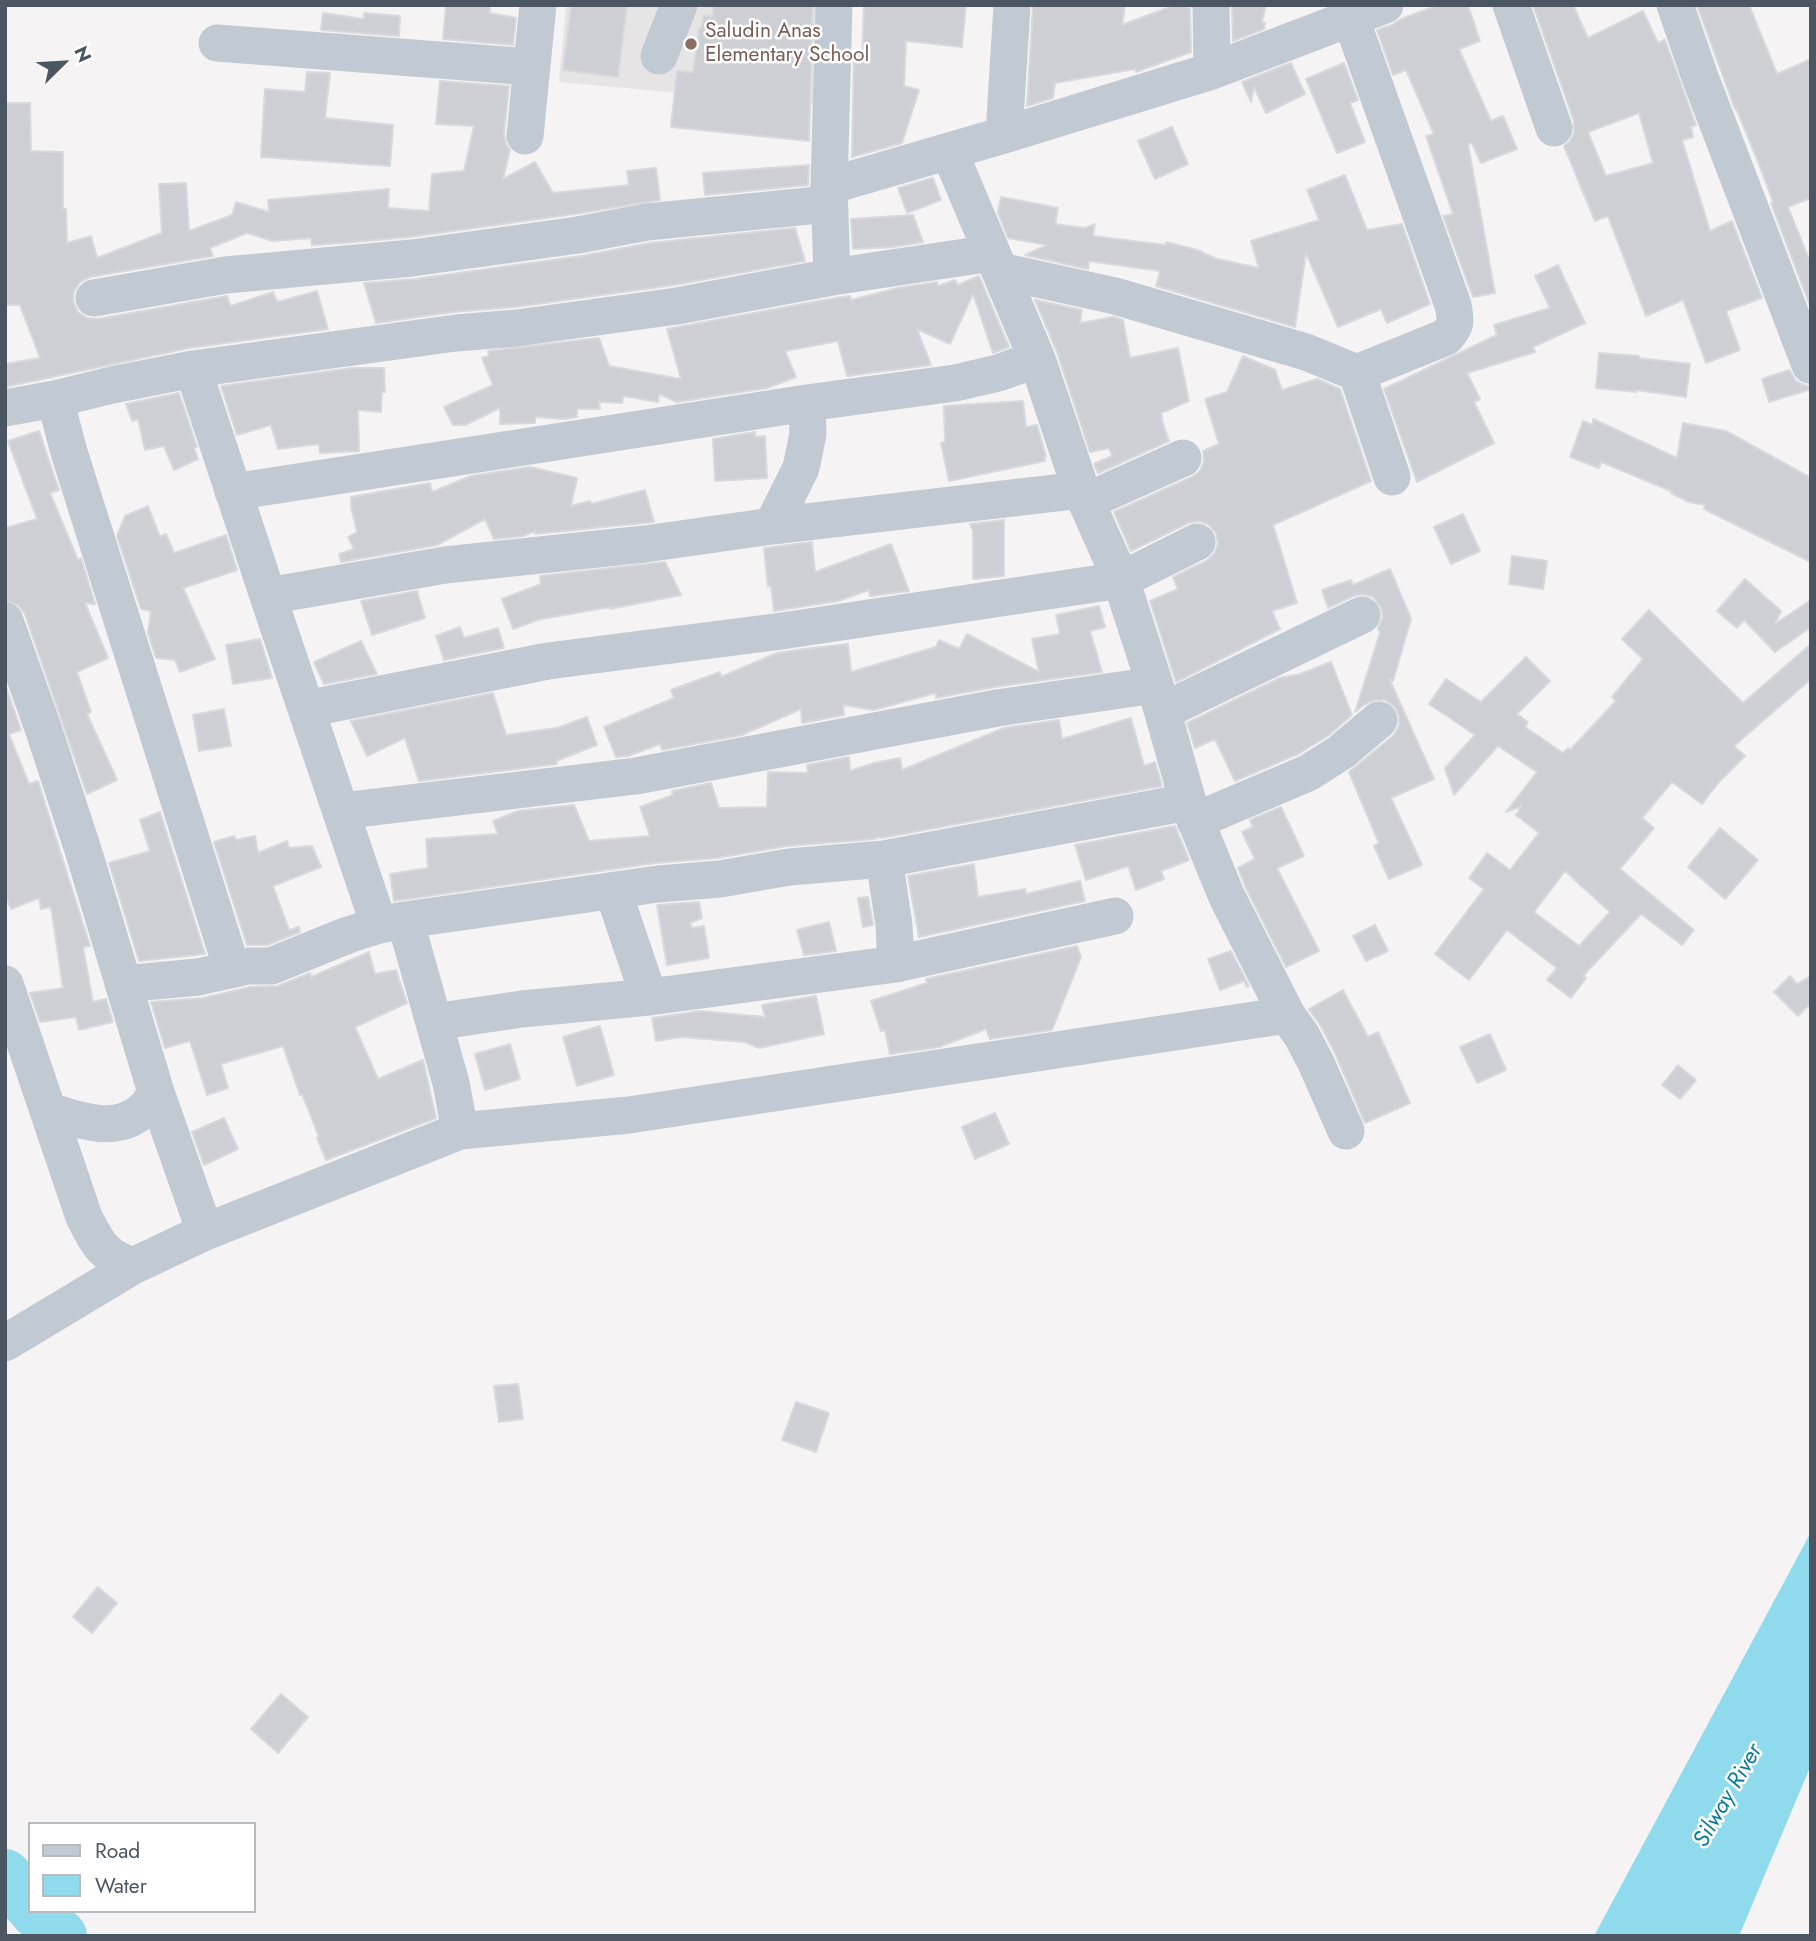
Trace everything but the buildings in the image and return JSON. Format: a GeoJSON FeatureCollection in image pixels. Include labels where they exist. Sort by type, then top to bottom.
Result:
{"type":"FeatureCollection","features":[{"type":"Feature","properties":{"kind":"street"},"geometry":{"type":"LineString","coordinates":[[525,136],[538,5]]}},
{"type":"Feature","properties":{"kind":"street"},"geometry":{"type":"LineString","coordinates":[[660,55],[679,5]]}},
{"type":"Feature","properties":{"kind":"street"},"geometry":{"type":"LineString","coordinates":[[832,277],[829,195],[834,5]]}},
{"type":"Feature","properties":{"kind":"street"},"geometry":{"type":"LineString","coordinates":[[1004,135],[1012,5]]}},
{"type":"Feature","properties":{"kind":"street"},"geometry":{"type":"LineString","coordinates":[[1211,5],[1212,71]]}},
{"type":"Feature","properties":{"kind":"street"},"geometry":{"type":"LineString","coordinates":[[1511,5],[1554,128]]}},
{"type":"Feature","properties":{"kind":"street"},"geometry":{"type":"LineString","coordinates":[[1675,5],[1811,365]]}},
{"type":"Feature","properties":{"kind":"street"},"geometry":{"type":"LineString","coordinates":[[5,408],[193,369],[677,306],[832,277],[996,262],[1306,352],[1357,373],[1446,337],[1455,324],[1453,305],[1370,10],[1212,71],[949,151],[829,195],[578,235],[412,258],[226,275],[94,298]]}},
{"type":"Feature","properties":{"kind":"street"},"geometry":{"type":"LineString","coordinates":[[217,43],[531,67]]}},
{"type":"Feature","properties":{"kind":"street"},"geometry":{"type":"LineString","coordinates":[[949,151],[1037,359],[1084,495],[1121,580],[1159,698],[1191,812],[1227,897],[1287,1015],[1316,1063],[1346,1131]]}},
{"type":"Feature","properties":{"kind":"street"},"geometry":{"type":"LineString","coordinates":[[233,492],[807,403],[955,383],[998,373],[1037,359]]}},
{"type":"Feature","properties":{"kind":"street"},"geometry":{"type":"LineString","coordinates":[[193,369],[341,811],[392,923],[412,942],[451,1083],[460,1131]]}},
{"type":"Feature","properties":{"kind":"street"},"geometry":{"type":"LineString","coordinates":[[1357,373],[1392,478]]}},
{"type":"Feature","properties":{"kind":"street"},"geometry":{"type":"LineString","coordinates":[[55,399],[69,452],[232,969]]}},
{"type":"Feature","properties":{"kind":"street"},"geometry":{"type":"LineString","coordinates":[[772,526],[801,468],[808,434],[807,403]]}},
{"type":"Feature","properties":{"kind":"street"},"geometry":{"type":"LineString","coordinates":[[268,596],[445,565],[645,544],[772,526],[1084,495],[1183,458]]}},
{"type":"Feature","properties":{"kind":"street"},"geometry":{"type":"LineString","coordinates":[[306,709],[548,661],[782,631],[1121,580],[1197,542]]}},
{"type":"Feature","properties":{"kind":"street"},"geometry":{"type":"LineString","coordinates":[[341,811],[636,776],[997,708],[1159,698],[1362,615]]}},
{"type":"Feature","properties":{"kind":"street"},"geometry":{"type":"LineString","coordinates":[[5,621],[68,803],[156,1092],[205,1232]]}},
{"type":"Feature","properties":{"kind":"street"},"geometry":{"type":"LineString","coordinates":[[123,984],[198,977],[232,969],[271,966],[348,935],[392,923],[658,884],[789,867],[884,859],[1191,812],[1308,773],[1341,751],[1379,720]]}},
{"type":"Feature","properties":{"kind":"street"},"geometry":{"type":"LineString","coordinates":[[884,859],[894,925],[896,964]]}},
{"type":"Feature","properties":{"kind":"street"},"geometry":{"type":"LineString","coordinates":[[612,891],[649,997]]}},
{"type":"Feature","properties":{"kind":"street"},"geometry":{"type":"LineString","coordinates":[[434,1022],[896,964],[1115,916]]}},
{"type":"Feature","properties":{"kind":"street"},"geometry":{"type":"LineString","coordinates":[[5,984],[84,1217],[105,1252],[133,1266]]}},
{"type":"Feature","properties":{"kind":"street"},"geometry":{"type":"LineString","coordinates":[[5,1343],[133,1266],[205,1232],[460,1131],[629,1115],[1287,1015]]}},
{"type":"Feature","properties":{"kind":"street"},"geometry":{"type":"LineString","coordinates":[[49,1111],[83,1121],[118,1124],[145,1109],[156,1092]]}},
{"type":"Feature","properties":{"kind":"shaded area","name":"Saludin Anas Elementary School"},"geometry":{"type":"Polygon","coordinates":[[[566,5],[822,5],[813,105],[559,82],[566,5]]]}},
{"type":"Feature","properties":{"kind":"water","name":"Silway River"},"geometry":{"type":"Polygon","coordinates":[[[1811,1532],[1811,1765],[1739,1936],[1594,1936],[1811,1532]]]}},
{"type":"Feature","properties":{"kind":"waterway"},"geometry":{"type":"LineString","coordinates":[[5,1875],[28,1903]]}},
{"type":"Feature","properties":{"kind":"waterway"},"geometry":{"type":"LineString","coordinates":[[37,1913],[61,1936]]}},
{"type":"Feature","properties":{"kind":"place","name":"Saludin Anas Elementary School"},"geometry":{"type":"Point","coordinates":[691,44]}}]}
